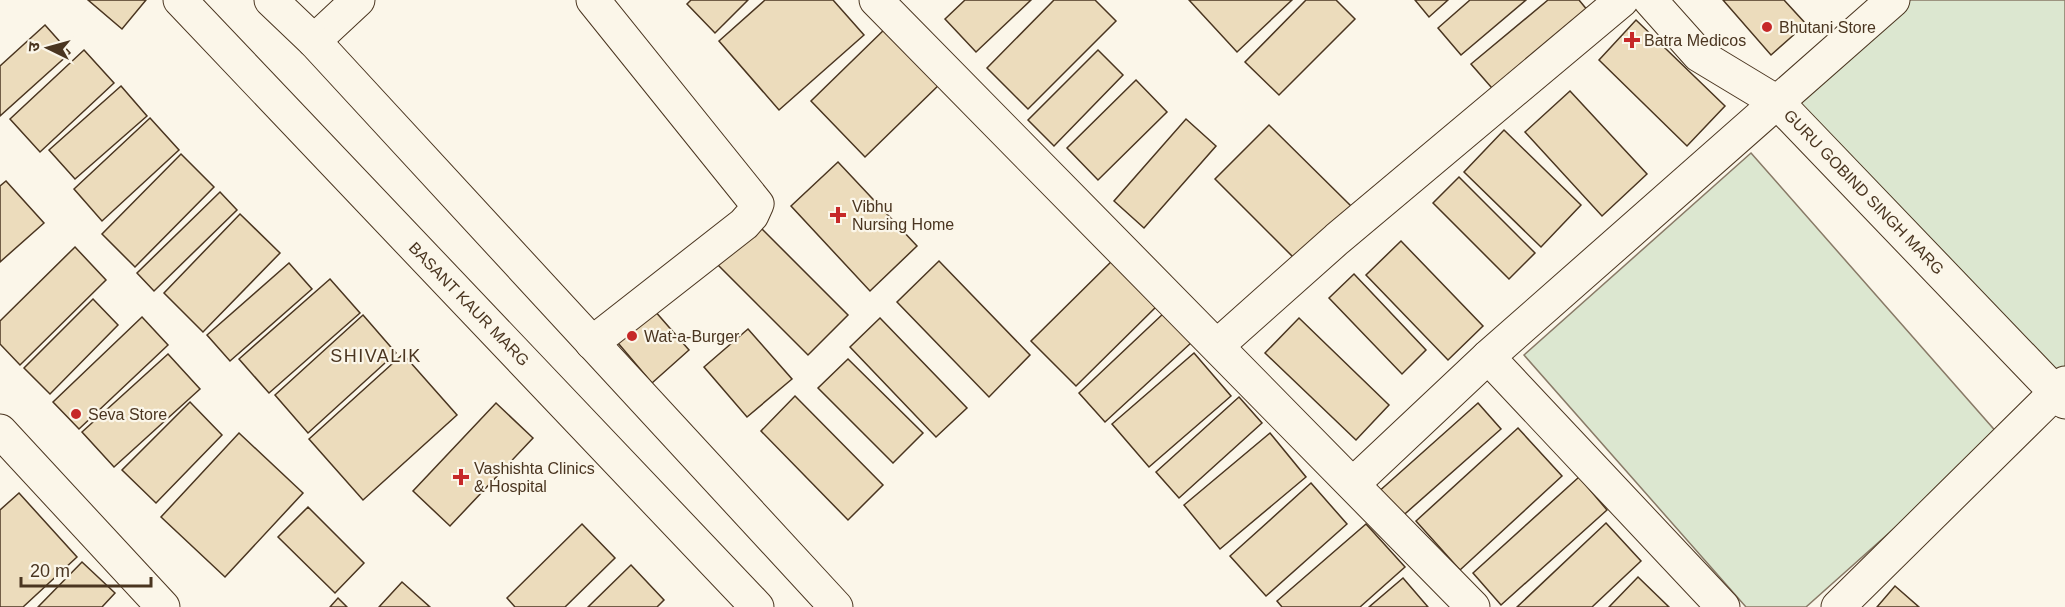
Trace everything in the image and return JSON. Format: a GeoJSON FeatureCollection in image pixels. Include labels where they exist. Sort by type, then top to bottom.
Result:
{"type":"FeatureCollection","features":[{"type":"Feature","properties":{"kind":"street","name":"BASANT KAUR MARG"},"geometry":{"type":"LineString","coordinates":[[180,0],[757,607]]}},
{"type":"Feature","properties":{"kind":"street"},"geometry":{"type":"LineString","coordinates":[[272,0],[314,40],[836,607]]}},
{"type":"Feature","properties":{"kind":"street"},"geometry":{"type":"LineString","coordinates":[[314,40],[358,0]]}},
{"type":"Feature","properties":{"kind":"street"},"geometry":{"type":"LineString","coordinates":[[592,343],[744,224],[752,215],[757,204],[593,0]]}},
{"type":"Feature","properties":{"kind":"street"},"geometry":{"type":"LineString","coordinates":[[876,0],[1218,345],[1473,607]]}},
{"type":"Feature","properties":{"kind":"street"},"geometry":{"type":"LineString","coordinates":[[1218,345],[1337,239],[1622,0]]}},
{"type":"Feature","properties":{"kind":"street","name":"GURU GOBIND SINGH MARG"},"geometry":{"type":"LineString","coordinates":[[1650,0],[1700,55],[1777,102],[2062,392]]}},
{"type":"Feature","properties":{"kind":"street"},"geometry":{"type":"LineString","coordinates":[[1353,484],[1488,357],[1893,0]]}},
{"type":"Feature","properties":{"kind":"street"},"geometry":{"type":"LineString","coordinates":[[1488,357],[1723,607]]}},
{"type":"Feature","properties":{"kind":"street"},"geometry":{"type":"LineString","coordinates":[[1838,607],[2062,392]]}},
{"type":"Feature","properties":{"kind":"street"},"geometry":{"type":"LineString","coordinates":[[0,431],[162,607]]}},
{"type":"Feature","properties":{"kind":"green space"},"geometry":{"type":"Polygon","coordinates":[[[1882,0],[2065,0],[2065,382],[1777,102],[1882,0]]]}},
{"type":"Feature","properties":{"kind":"green space"},"geometry":{"type":"Polygon","coordinates":[[[1751,153],[1999,435],[1806,607],[1746,607],[1524,355],[1751,153]]]}},
{"type":"Feature","properties":{"kind":"building"},"geometry":{"type":"Polygon","coordinates":[[[88,0],[146,0],[122,29],[88,0]]]}},
{"type":"Feature","properties":{"kind":"building"},"geometry":{"type":"Polygon","coordinates":[[[691,0],[748,0],[715,33],[687,4],[691,0]]]}},
{"type":"Feature","properties":{"kind":"building"},"geometry":{"type":"Polygon","coordinates":[[[765,0],[833,0],[864,35],[779,110],[719,41],[765,0]]]}},
{"type":"Feature","properties":{"kind":"building"},"geometry":{"type":"Polygon","coordinates":[[[965,0],[1031,0],[976,52],[945,19],[965,0]]]}},
{"type":"Feature","properties":{"kind":"building"},"geometry":{"type":"Polygon","coordinates":[[[1054,0],[1095,0],[1116,21],[1028,109],[987,68],[1054,0]]]}},
{"type":"Feature","properties":{"kind":"building"},"geometry":{"type":"Polygon","coordinates":[[[1189,0],[1292,0],[1237,52],[1189,0]]]}},
{"type":"Feature","properties":{"kind":"building"},"geometry":{"type":"Polygon","coordinates":[[[1306,0],[1336,0],[1355,19],[1279,95],[1245,62],[1306,0]]]}},
{"type":"Feature","properties":{"kind":"building"},"geometry":{"type":"Polygon","coordinates":[[[1415,0],[1448,0],[1429,17],[1415,0]]]}},
{"type":"Feature","properties":{"kind":"building"},"geometry":{"type":"Polygon","coordinates":[[[1470,0],[1526,0],[1461,55],[1438,28],[1470,0]]]}},
{"type":"Feature","properties":{"kind":"building"},"geometry":{"type":"Polygon","coordinates":[[[1548,0],[1579,0],[1593,17],[1498,95],[1471,64],[1548,0]]]}},
{"type":"Feature","properties":{"kind":"building"},"geometry":{"type":"Polygon","coordinates":[[[1723,0],[1784,0],[1806,24],[1771,55],[1723,0]]]}},
{"type":"Feature","properties":{"kind":"building"},"geometry":{"type":"Polygon","coordinates":[[[1636,20],[1725,106],[1687,146],[1599,60],[1636,20]]]}},
{"type":"Feature","properties":{"kind":"building"},"geometry":{"type":"Polygon","coordinates":[[[890,24],[944,80],[865,157],[811,101],[890,24]]]}},
{"type":"Feature","properties":{"kind":"building"},"geometry":{"type":"Polygon","coordinates":[[[45,25],[70,53],[0,116],[0,66],[45,25]]]}},
{"type":"Feature","properties":{"kind":"building"},"geometry":{"type":"Polygon","coordinates":[[[84,50],[114,83],[40,152],[10,119],[84,50]]]}},
{"type":"Feature","properties":{"kind":"building"},"geometry":{"type":"Polygon","coordinates":[[[1098,50],[1123,75],[1054,146],[1028,120],[1098,50]]]}},
{"type":"Feature","properties":{"kind":"building"},"geometry":{"type":"Polygon","coordinates":[[[1136,80],[1167,112],[1098,180],[1067,148],[1136,80]]]}},
{"type":"Feature","properties":{"kind":"building"},"geometry":{"type":"Polygon","coordinates":[[[121,86],[147,116],[75,179],[49,150],[121,86]]]}},
{"type":"Feature","properties":{"kind":"building"},"geometry":{"type":"Polygon","coordinates":[[[1570,91],[1647,174],[1602,216],[1525,132],[1570,91]]]}},
{"type":"Feature","properties":{"kind":"building"},"geometry":{"type":"Polygon","coordinates":[[[150,118],[179,150],[102,221],[74,189],[150,118]]]}},
{"type":"Feature","properties":{"kind":"building"},"geometry":{"type":"Polygon","coordinates":[[[1186,119],[1216,146],[1144,228],[1114,201],[1186,119]]]}},
{"type":"Feature","properties":{"kind":"building"},"geometry":{"type":"Polygon","coordinates":[[[1269,125],[1351,206],[1297,261],[1215,179],[1269,125]]]}},
{"type":"Feature","properties":{"kind":"building"},"geometry":{"type":"Polygon","coordinates":[[[1504,130],[1581,205],[1541,247],[1464,172],[1504,130]]]}},
{"type":"Feature","properties":{"kind":"building"},"geometry":{"type":"Polygon","coordinates":[[[181,154],[214,187],[135,267],[102,234],[181,154]]]}},
{"type":"Feature","properties":{"kind":"building"},"geometry":{"type":"Polygon","coordinates":[[[838,162],[917,246],[870,291],[791,206],[838,162]]]}},
{"type":"Feature","properties":{"kind":"building"},"geometry":{"type":"Polygon","coordinates":[[[1459,177],[1535,253],[1509,279],[1433,203],[1459,177]]]}},
{"type":"Feature","properties":{"kind":"building"},"geometry":{"type":"Polygon","coordinates":[[[6,181],[44,223],[0,262],[0,186],[6,181]]]}},
{"type":"Feature","properties":{"kind":"building"},"geometry":{"type":"Polygon","coordinates":[[[220,192],[237,210],[154,291],[137,273],[220,192]]]}},
{"type":"Feature","properties":{"kind":"building"},"geometry":{"type":"Polygon","coordinates":[[[240,214],[280,253],[203,332],[164,293],[240,214]]]}},
{"type":"Feature","properties":{"kind":"building"},"geometry":{"type":"Polygon","coordinates":[[[757,224],[848,315],[808,355],[717,264],[757,224]]]}},
{"type":"Feature","properties":{"kind":"building"},"geometry":{"type":"Polygon","coordinates":[[[1401,241],[1483,326],[1448,360],[1366,275],[1401,241]]]}},
{"type":"Feature","properties":{"kind":"building"},"geometry":{"type":"Polygon","coordinates":[[[75,247],[106,280],[20,365],[0,344],[0,321],[75,247]]]}},
{"type":"Feature","properties":{"kind":"building"},"geometry":{"type":"Polygon","coordinates":[[[1118,255],[1163,300],[1076,386],[1031,341],[1118,255]]]}},
{"type":"Feature","properties":{"kind":"building"},"geometry":{"type":"Polygon","coordinates":[[[939,261],[1030,355],[989,397],[897,302],[939,261]]]}},
{"type":"Feature","properties":{"kind":"building"},"geometry":{"type":"Polygon","coordinates":[[[289,263],[312,289],[230,361],[207,335],[289,263]]]}},
{"type":"Feature","properties":{"kind":"building"},"geometry":{"type":"Polygon","coordinates":[[[1354,274],[1426,350],[1402,374],[1329,298],[1354,274]]]}},
{"type":"Feature","properties":{"kind":"building"},"geometry":{"type":"Polygon","coordinates":[[[330,279],[360,313],[269,393],[239,359],[330,279]]]}},
{"type":"Feature","properties":{"kind":"building"},"geometry":{"type":"Polygon","coordinates":[[[93,299],[118,325],[50,394],[24,368],[93,299]]]}},
{"type":"Feature","properties":{"kind":"building"},"geometry":{"type":"Polygon","coordinates":[[[654,310],[689,350],[652,383],[618,343],[654,310]]]}},
{"type":"Feature","properties":{"kind":"building"},"geometry":{"type":"Polygon","coordinates":[[[1165,312],[1192,342],[1105,422],[1079,393],[1165,312]]]}},
{"type":"Feature","properties":{"kind":"building"},"geometry":{"type":"Polygon","coordinates":[[[363,315],[396,353],[308,433],[275,395],[363,315]]]}},
{"type":"Feature","properties":{"kind":"building"},"geometry":{"type":"Polygon","coordinates":[[[142,317],[168,345],[79,429],[53,402],[142,317]]]}},
{"type":"Feature","properties":{"kind":"building"},"geometry":{"type":"Polygon","coordinates":[[[880,318],[967,408],[936,437],[850,347],[880,318]]]}},
{"type":"Feature","properties":{"kind":"building"},"geometry":{"type":"Polygon","coordinates":[[[1299,318],[1389,405],[1356,440],[1265,353],[1299,318]]]}},
{"type":"Feature","properties":{"kind":"building"},"geometry":{"type":"Polygon","coordinates":[[[748,329],[792,379],[747,417],[704,367],[748,329]]]}},
{"type":"Feature","properties":{"kind":"building"},"geometry":{"type":"Polygon","coordinates":[[[1194,353],[1231,396],[1149,467],[1112,424],[1194,353]]]}},
{"type":"Feature","properties":{"kind":"building"},"geometry":{"type":"Polygon","coordinates":[[[168,354],[200,389],[114,467],[82,432],[168,354]]]}},
{"type":"Feature","properties":{"kind":"building"},"geometry":{"type":"Polygon","coordinates":[[[403,354],[457,415],[363,500],[309,439],[403,354]]]}},
{"type":"Feature","properties":{"kind":"building"},"geometry":{"type":"Polygon","coordinates":[[[848,359],[923,433],[893,463],[818,388],[848,359]]]}},
{"type":"Feature","properties":{"kind":"building"},"geometry":{"type":"Polygon","coordinates":[[[795,396],[883,485],[848,520],[761,431],[795,396]]]}},
{"type":"Feature","properties":{"kind":"building"},"geometry":{"type":"Polygon","coordinates":[[[1239,397],[1262,423],[1179,498],[1156,472],[1239,397]]]}},
{"type":"Feature","properties":{"kind":"building"},"geometry":{"type":"Polygon","coordinates":[[[190,402],[222,435],[156,503],[122,470],[190,402]]]}},
{"type":"Feature","properties":{"kind":"building"},"geometry":{"type":"Polygon","coordinates":[[[496,403],[533,438],[450,526],[413,491],[496,403]]]}},
{"type":"Feature","properties":{"kind":"building"},"geometry":{"type":"Polygon","coordinates":[[[1478,403],[1501,429],[1398,520],[1376,494],[1478,403]]]}},
{"type":"Feature","properties":{"kind":"building"},"geometry":{"type":"Polygon","coordinates":[[[1518,428],[1562,476],[1460,570],[1416,521],[1518,428]]]}},
{"type":"Feature","properties":{"kind":"building"},"geometry":{"type":"Polygon","coordinates":[[[239,433],[303,493],[225,577],[161,517],[239,433]]]}},
{"type":"Feature","properties":{"kind":"building"},"geometry":{"type":"Polygon","coordinates":[[[1270,433],[1306,477],[1220,549],[1184,505],[1270,433]]]}},
{"type":"Feature","properties":{"kind":"building"},"geometry":{"type":"Polygon","coordinates":[[[1579,477],[1607,510],[1501,605],[1473,573],[1579,477]]]}},
{"type":"Feature","properties":{"kind":"building"},"geometry":{"type":"Polygon","coordinates":[[[1311,483],[1347,524],[1266,596],[1230,556],[1311,483]]]}},
{"type":"Feature","properties":{"kind":"building"},"geometry":{"type":"Polygon","coordinates":[[[19,493],[77,557],[23,607],[0,607],[0,510],[19,493]]]}},
{"type":"Feature","properties":{"kind":"building"},"geometry":{"type":"Polygon","coordinates":[[[308,507],[364,563],[335,593],[278,537],[308,507]]]}},
{"type":"Feature","properties":{"kind":"building"},"geometry":{"type":"Polygon","coordinates":[[[1606,523],[1641,561],[1592,607],[1517,607],[1606,523]]]}},
{"type":"Feature","properties":{"kind":"building"},"geometry":{"type":"Polygon","coordinates":[[[582,524],[615,558],[565,607],[515,607],[507,598],[582,524]]]}},
{"type":"Feature","properties":{"kind":"building"},"geometry":{"type":"Polygon","coordinates":[[[1366,524],[1405,567],[1360,607],[1282,607],[1277,601],[1366,524]]]}},
{"type":"Feature","properties":{"kind":"building"},"geometry":{"type":"Polygon","coordinates":[[[82,562],[115,593],[102,607],[38,607],[82,562]]]}},
{"type":"Feature","properties":{"kind":"building"},"geometry":{"type":"Polygon","coordinates":[[[631,565],[664,600],[657,607],[588,607],[631,565]]]}},
{"type":"Feature","properties":{"kind":"building"},"geometry":{"type":"Polygon","coordinates":[[[1638,577],[1669,607],[1609,607],[1638,577]]]}},
{"type":"Feature","properties":{"kind":"building"},"geometry":{"type":"Polygon","coordinates":[[[1403,578],[1428,607],[1369,607],[1403,578]]]}},
{"type":"Feature","properties":{"kind":"building"},"geometry":{"type":"Polygon","coordinates":[[[402,582],[430,607],[379,607],[402,582]]]}},
{"type":"Feature","properties":{"kind":"building"},"geometry":{"type":"Polygon","coordinates":[[[1895,586],[1919,607],[1877,607],[1895,586]]]}},
{"type":"Feature","properties":{"kind":"building"},"geometry":{"type":"Polygon","coordinates":[[[338,598],[347,607],[330,607],[338,598]]]}},
{"type":"Feature","properties":{"kind":"place","name":"Bhutani Store"},"geometry":{"type":"Point","coordinates":[1767,27]}},
{"type":"Feature","properties":{"kind":"place","name":"Batra Medicos"},"geometry":{"type":"Point","coordinates":[1632,40]}},
{"type":"Feature","properties":{"kind":"place","name":"Vibhu Nursing Home"},"geometry":{"type":"Point","coordinates":[838,215]}},
{"type":"Feature","properties":{"kind":"place","name":"Wat-a-Burger"},"geometry":{"type":"Point","coordinates":[632,336]}},
{"type":"Feature","properties":{"kind":"place","name":"Seva Store"},"geometry":{"type":"Point","coordinates":[76,414]}},
{"type":"Feature","properties":{"kind":"place","name":"Vashishta Clinics & Hospital"},"geometry":{"type":"Point","coordinates":[461,477]}},
{"type":"Feature","properties":{"kind":"district","name":"SHIVALIK"},"geometry":{"type":"Point","coordinates":[376,356]}}]}
